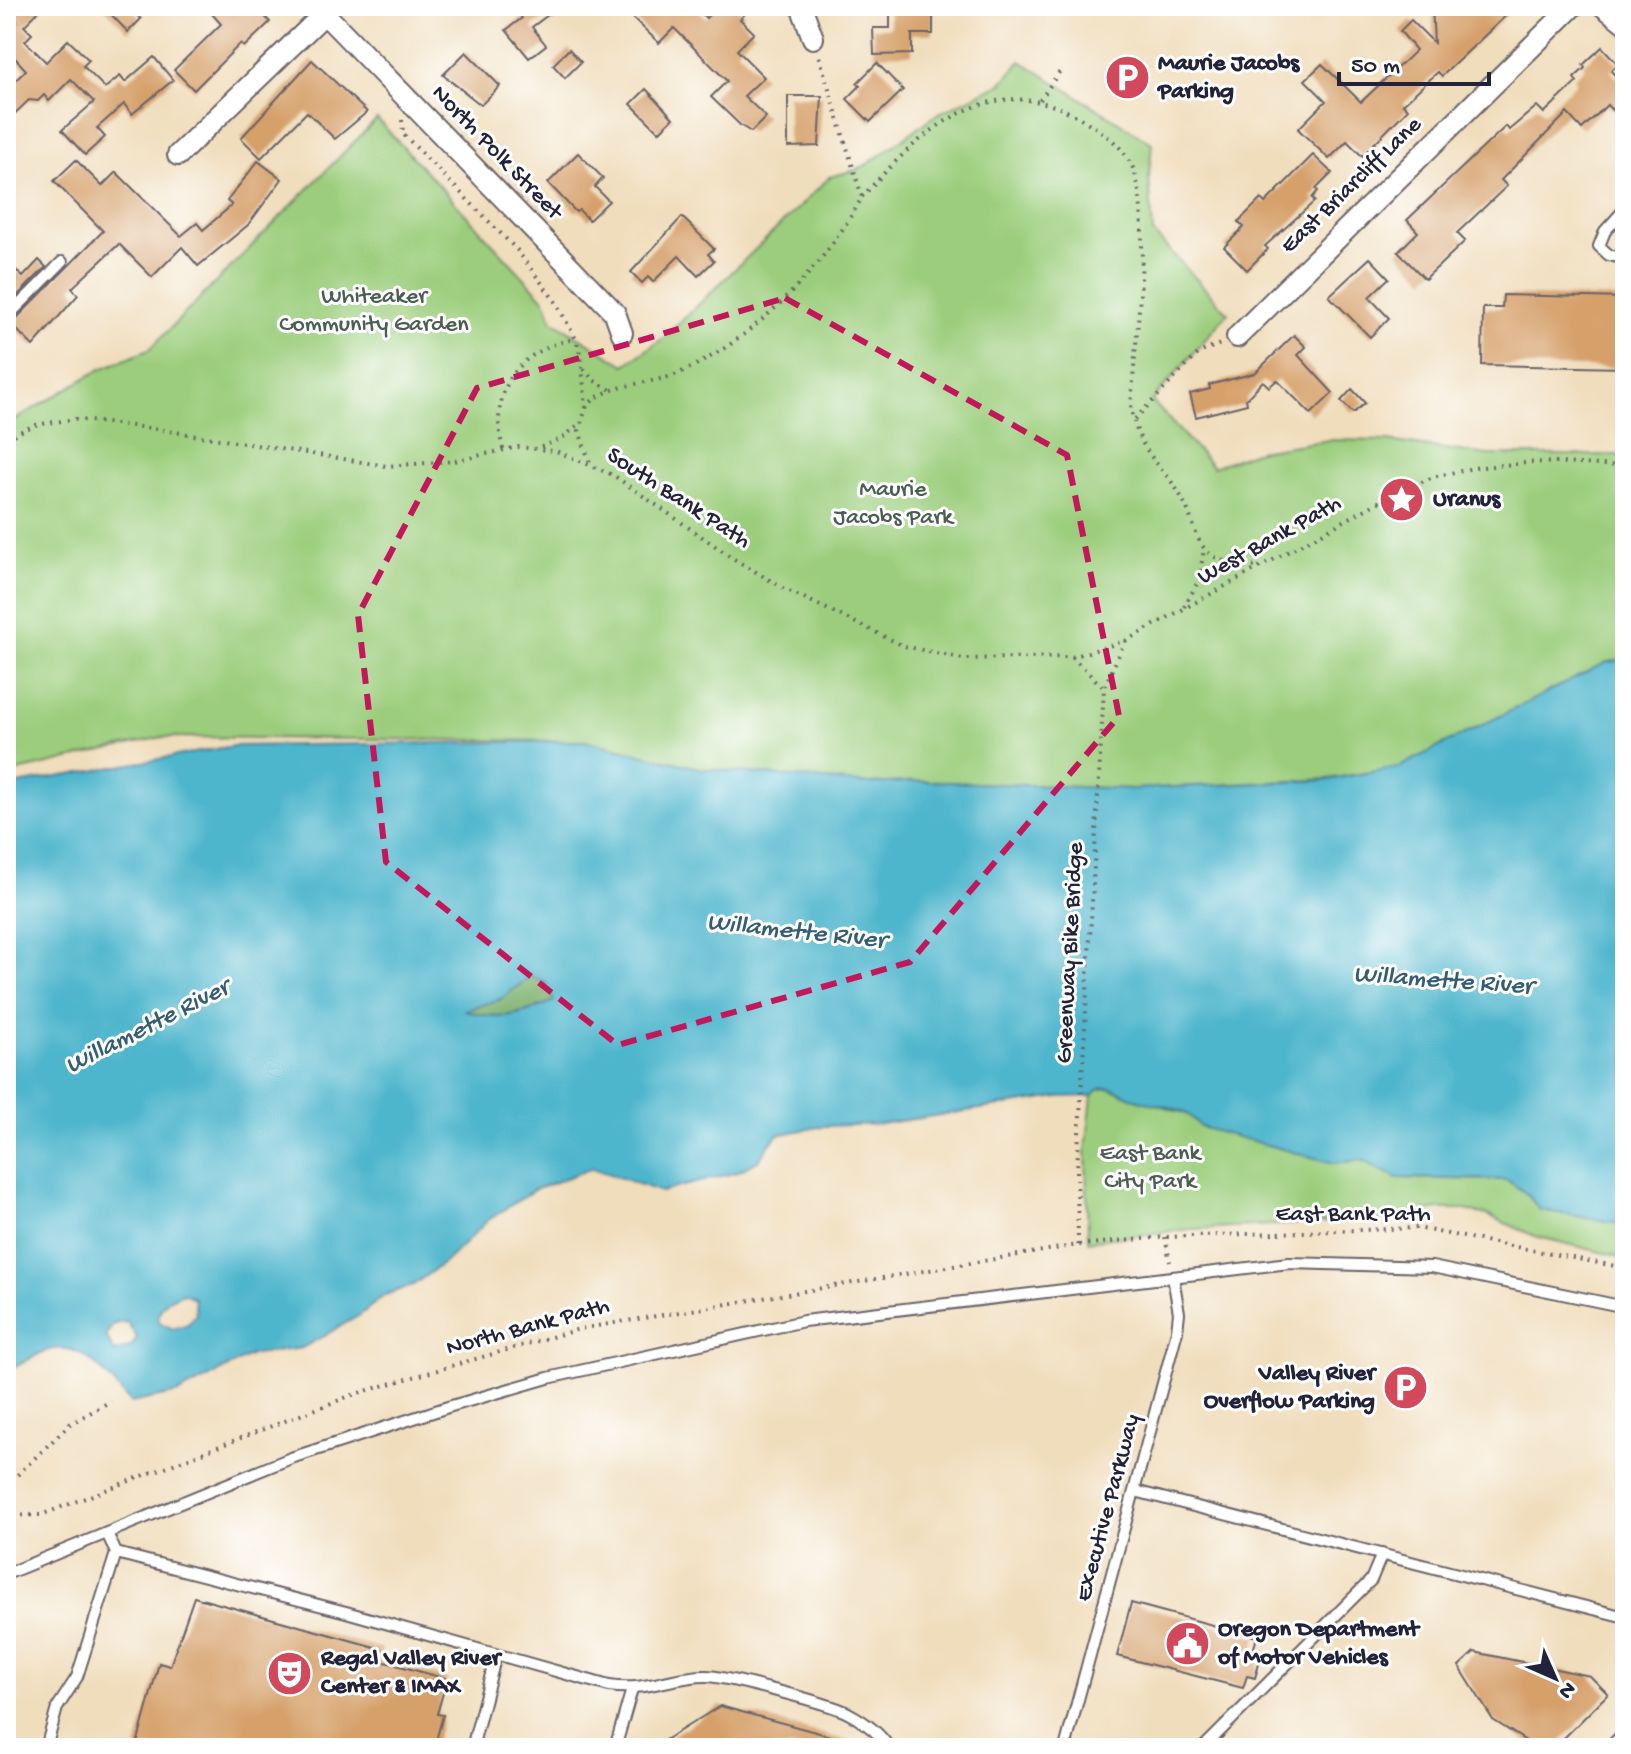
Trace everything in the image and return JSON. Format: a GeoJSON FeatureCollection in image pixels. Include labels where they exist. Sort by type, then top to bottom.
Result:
{"type":"FeatureCollection","features":[{"type":"Feature","properties":{"kind":"street"},"geometry":{"type":"LineString","coordinates":[[801,6],[813,38]]}},
{"type":"Feature","properties":{"kind":"street","name":"East Briarcliff Lane"},"geometry":{"type":"LineString","coordinates":[[1237,337],[1573,6]]}},
{"type":"Feature","properties":{"kind":"street"},"geometry":{"type":"LineString","coordinates":[[1603,6],[1625,23]]}},
{"type":"Feature","properties":{"kind":"street","name":"North Polk Street"},"geometry":{"type":"LineString","coordinates":[[178,155],[320,10],[615,313],[622,333]]}},
{"type":"Feature","properties":{"kind":"lane"},"geometry":{"type":"LineString","coordinates":[[1625,209],[1605,231],[1599,246],[1609,255],[1625,259]]}},
{"type":"Feature","properties":{"kind":"lane"},"geometry":{"type":"LineString","coordinates":[[6,318],[62,262]]}},
{"type":"Feature","properties":{"kind":"lane"},"geometry":{"type":"LineString","coordinates":[[6,1574],[291,1458],[548,1378],[804,1321],[1289,1263],[1384,1263],[1477,1275],[1625,1307]]}},
{"type":"Feature","properties":{"kind":"lane","name":"Executive Parkway"},"geometry":{"type":"LineString","coordinates":[[1065,1748],[1179,1322],[1173,1277]]}},
{"type":"Feature","properties":{"kind":"lane"},"geometry":{"type":"LineString","coordinates":[[1135,1491],[1625,1617]]}},
{"type":"Feature","properties":{"kind":"lane"},"geometry":{"type":"LineString","coordinates":[[46,1748],[57,1708],[77,1677],[116,1553],[107,1533]]}},
{"type":"Feature","properties":{"kind":"lane"},"geometry":{"type":"LineString","coordinates":[[116,1553],[632,1689],[706,1676],[726,1680],[846,1712],[883,1737],[889,1748]]}},
{"type":"Feature","properties":{"kind":"lane"},"geometry":{"type":"LineString","coordinates":[[1203,1748],[1371,1580],[1382,1554]]}},
{"type":"Feature","properties":{"kind":"lane"},"geometry":{"type":"LineString","coordinates":[[472,1748],[496,1655]]}},
{"type":"Feature","properties":{"kind":"lane"},"geometry":{"type":"LineString","coordinates":[[615,1748],[632,1689]]}},
{"type":"Feature","properties":{"kind":"lane"},"geometry":{"type":"LineString","coordinates":[[1609,1748],[1625,1732]]}},
{"type":"Feature","properties":{"kind":"path"},"geometry":{"type":"LineString","coordinates":[[813,38],[862,197]]}},
{"type":"Feature","properties":{"kind":"path"},"geometry":{"type":"LineString","coordinates":[[1040,100],[1060,71]]}},
{"type":"Feature","properties":{"kind":"path"},"geometry":{"type":"LineString","coordinates":[[402,94],[403,134],[530,266],[576,339],[583,367],[586,408],[579,424],[561,439],[538,447]]}},
{"type":"Feature","properties":{"kind":"path"},"geometry":{"type":"LineString","coordinates":[[586,408],[613,391],[678,373],[746,330],[790,291],[833,241],[862,197],[906,149],[943,121],[998,101],[1040,100],[1074,113],[1117,142],[1136,178],[1140,261],[1133,421],[1144,449],[1184,502],[1204,549],[1199,580],[1183,609]]}},
{"type":"Feature","properties":{"kind":"path"},"geometry":{"type":"LineString","coordinates":[[1133,421],[1199,353],[1237,337]]}},
{"type":"Feature","properties":{"kind":"path"},"geometry":{"type":"LineString","coordinates":[[503,449],[496,415],[503,390],[537,354],[549,346],[576,339]]}},
{"type":"Feature","properties":{"kind":"path"},"geometry":{"type":"LineString","coordinates":[[583,367],[593,380],[613,391]]}},
{"type":"Feature","properties":{"kind":"path","name":"South Bank Path"},"geometry":{"type":"LineString","coordinates":[[8,436],[35,425],[75,419],[387,466],[454,461],[503,449],[538,447],[590,463],[783,588],[904,646],[963,659],[1072,657],[1125,641]]}},
{"type":"Feature","properties":{"kind":"path"},"geometry":{"type":"LineString","coordinates":[[579,424],[590,463]]}},
{"type":"Feature","properties":{"kind":"path"},"geometry":{"type":"LineString","coordinates":[[6,427],[8,436]]}},
{"type":"Feature","properties":{"kind":"path","name":"West Bank Path"},"geometry":{"type":"LineString","coordinates":[[1125,641],[1386,498],[1433,477],[1473,468],[1536,462],[1625,466]]}},
{"type":"Feature","properties":{"kind":"path"},"geometry":{"type":"LineString","coordinates":[[1204,549],[1223,562],[1259,567]]}},
{"type":"Feature","properties":{"kind":"path"},"geometry":{"type":"LineString","coordinates":[[1072,657],[1104,688],[1125,641]]}},
{"type":"Feature","properties":{"kind":"path","name":"Greenway Bike Bridge"},"geometry":{"type":"LineString","coordinates":[[1078,1245],[1077,1169],[1104,688]]}},
{"type":"Feature","properties":{"kind":"path","name":"East Bank Path"},"geometry":{"type":"LineString","coordinates":[[1078,1245],[1165,1237],[1417,1228],[1625,1268]]}},
{"type":"Feature","properties":{"kind":"path"},"geometry":{"type":"LineString","coordinates":[[1165,1237],[1173,1277]]}},
{"type":"Feature","properties":{"kind":"path","name":"North Bank Path"},"geometry":{"type":"LineString","coordinates":[[6,1516],[41,1515],[355,1394],[579,1329],[1078,1245]]}},
{"type":"Feature","properties":{"kind":"path"},"geometry":{"type":"LineString","coordinates":[[6,1486],[70,1424],[111,1401]]}},
{"type":"Feature","properties":{"kind":"highlighted area"},"geometry":{"type":"Polygon","coordinates":[[[785,298],[1067,455],[1119,716],[910,962],[618,1045],[386,862],[358,615],[477,388],[785,298]]]}},
{"type":"Feature","properties":{"kind":"green space","name":"Maurie Jacobs Park"},"geometry":{"type":"Polygon","coordinates":[[[1021,61],[1152,143],[1149,177],[1153,233],[1228,313],[1152,401],[1213,467],[1258,451],[1329,440],[1387,441],[1488,455],[1625,455],[1625,660],[1607,662],[1400,767],[1328,779],[1134,789],[924,781],[869,784],[699,768],[587,741],[162,737],[6,774],[6,425],[101,369],[149,350],[377,119],[545,300],[553,321],[625,365],[665,337],[830,177],[862,168],[937,114],[1002,83],[1021,61]]]}},
{"type":"Feature","properties":{"kind":"green space"},"geometry":{"type":"Polygon","coordinates":[[[531,976],[546,983],[554,1001],[509,1015],[463,1010],[501,999],[531,976]]]}},
{"type":"Feature","properties":{"kind":"green space","name":"East Bank City Park"},"geometry":{"type":"Polygon","coordinates":[[[1108,1088],[1334,1163],[1361,1160],[1397,1178],[1507,1180],[1527,1194],[1540,1210],[1625,1224],[1625,1258],[1535,1236],[1487,1215],[1461,1209],[1438,1209],[1378,1220],[1190,1229],[1088,1241],[1086,1150],[1092,1096],[1098,1090],[1108,1088]]]}},
{"type":"Feature","properties":{"kind":"water","name":"Willamette River"},"geometry":{"type":"Polygon","coordinates":[[[1625,660],[1625,1224],[1540,1210],[1527,1194],[1507,1180],[1397,1178],[1361,1160],[1334,1163],[1200,1127],[1180,1111],[1106,1088],[1092,1096],[1059,1097],[880,1124],[824,1126],[777,1135],[758,1161],[737,1172],[661,1192],[592,1168],[534,1190],[487,1221],[450,1258],[413,1285],[385,1295],[360,1315],[302,1348],[251,1355],[179,1393],[131,1403],[94,1363],[83,1355],[59,1348],[45,1351],[6,1372],[6,786],[233,746],[586,741],[703,769],[869,784],[924,781],[1133,789],[1327,780],[1399,767],[1607,662],[1625,660]],[[531,976],[501,999],[465,1010],[488,1016],[510,1015],[554,1001],[546,983],[531,976]],[[184,1293],[169,1300],[160,1311],[159,1322],[173,1329],[188,1324],[196,1314],[194,1298],[184,1293]],[[127,1322],[114,1324],[106,1335],[114,1352],[132,1346],[137,1337],[127,1322]]]}},
{"type":"Feature","properties":{"kind":"building"},"geometry":{"type":"Polygon","coordinates":[[[6,6],[44,6],[24,26],[32,34],[25,41],[46,62],[68,40],[89,60],[83,66],[105,88],[120,76],[125,82],[154,57],[173,80],[132,114],[124,104],[97,128],[105,137],[85,155],[62,130],[94,102],[71,79],[49,101],[44,95],[38,101],[29,100],[6,122],[6,90],[26,70],[6,48],[6,33],[17,22],[6,6]]]}},
{"type":"Feature","properties":{"kind":"building"},"geometry":{"type":"Polygon","coordinates":[[[103,6],[128,6],[141,19],[128,32],[103,6]]]}},
{"type":"Feature","properties":{"kind":"building"},"geometry":{"type":"Polygon","coordinates":[[[205,6],[255,6],[270,22],[244,47],[240,44],[194,90],[174,70],[221,24],[205,6]]]}},
{"type":"Feature","properties":{"kind":"building"},"geometry":{"type":"Polygon","coordinates":[[[513,6],[560,6],[532,27],[546,45],[529,58],[506,30],[522,18],[513,6]]]}},
{"type":"Feature","properties":{"kind":"building"},"geometry":{"type":"Polygon","coordinates":[[[640,6],[694,6],[706,18],[718,6],[735,6],[744,15],[740,19],[754,33],[737,50],[764,77],[744,96],[766,117],[751,132],[711,97],[727,81],[674,28],[659,43],[630,15],[640,6]]]}},
{"type":"Feature","properties":{"kind":"building"},"geometry":{"type":"Polygon","coordinates":[[[890,6],[933,6],[933,34],[912,34],[912,54],[874,55],[873,28],[890,28],[890,6]]]}},
{"type":"Feature","properties":{"kind":"building"},"geometry":{"type":"Polygon","coordinates":[[[1432,6],[1516,6],[1442,76],[1438,72],[1403,104],[1408,109],[1362,156],[1347,141],[1329,159],[1298,129],[1326,101],[1305,80],[1322,64],[1361,102],[1416,50],[1400,31],[1411,20],[1434,43],[1432,6]]]}},
{"type":"Feature","properties":{"kind":"building"},"geometry":{"type":"Polygon","coordinates":[[[1602,47],[1618,64],[1611,71],[1625,86],[1625,98],[1612,110],[1607,105],[1582,129],[1567,113],[1501,180],[1507,186],[1457,233],[1465,241],[1425,279],[1398,252],[1418,232],[1407,220],[1506,126],[1509,130],[1537,106],[1544,113],[1577,82],[1574,78],[1585,68],[1583,65],[1602,47]]]}},
{"type":"Feature","properties":{"kind":"building"},"geometry":{"type":"Polygon","coordinates":[[[569,49],[581,62],[565,78],[553,65],[569,49]]]}},
{"type":"Feature","properties":{"kind":"building"},"geometry":{"type":"Polygon","coordinates":[[[466,52],[500,86],[481,105],[443,75],[466,52]]]}},
{"type":"Feature","properties":{"kind":"building"},"geometry":{"type":"Polygon","coordinates":[[[312,60],[367,112],[335,139],[307,112],[261,158],[241,138],[312,60]]]}},
{"type":"Feature","properties":{"kind":"building"},"geometry":{"type":"Polygon","coordinates":[[[877,63],[903,90],[870,122],[847,99],[860,86],[857,83],[877,63]]]}},
{"type":"Feature","properties":{"kind":"building"},"geometry":{"type":"Polygon","coordinates":[[[646,89],[673,118],[659,132],[631,104],[646,89]]]}},
{"type":"Feature","properties":{"kind":"building"},"geometry":{"type":"Polygon","coordinates":[[[788,96],[822,96],[819,146],[788,147],[788,96]]]}},
{"type":"Feature","properties":{"kind":"building"},"geometry":{"type":"Polygon","coordinates":[[[578,153],[603,178],[595,187],[609,201],[589,220],[579,210],[576,212],[548,183],[578,153]]]}},
{"type":"Feature","properties":{"kind":"building"},"geometry":{"type":"Polygon","coordinates":[[[1313,155],[1332,173],[1316,189],[1318,191],[1312,198],[1315,201],[1265,246],[1268,249],[1247,270],[1224,247],[1244,227],[1238,222],[1261,199],[1265,203],[1313,155]]]}},
{"type":"Feature","properties":{"kind":"building"},"geometry":{"type":"Polygon","coordinates":[[[76,160],[102,186],[116,172],[181,236],[197,223],[203,230],[232,205],[227,201],[258,161],[282,179],[248,225],[198,266],[182,247],[152,277],[119,244],[72,288],[78,295],[33,346],[11,324],[103,231],[54,181],[76,160]]]}},
{"type":"Feature","properties":{"kind":"building"},"geometry":{"type":"Polygon","coordinates":[[[682,217],[714,249],[708,254],[714,261],[698,276],[679,256],[653,282],[648,277],[642,283],[631,272],[682,217]]]}},
{"type":"Feature","properties":{"kind":"building"},"geometry":{"type":"Polygon","coordinates":[[[1370,258],[1389,278],[1369,297],[1389,318],[1370,337],[1329,296],[1370,258]]]}},
{"type":"Feature","properties":{"kind":"building"},"geometry":{"type":"Polygon","coordinates":[[[6,260],[23,277],[39,260],[46,267],[6,307],[6,260]]]}},
{"type":"Feature","properties":{"kind":"building"},"geometry":{"type":"Polygon","coordinates":[[[1503,295],[1625,298],[1625,368],[1482,365],[1483,308],[1502,308],[1503,295]]]}},
{"type":"Feature","properties":{"kind":"building"},"geometry":{"type":"Polygon","coordinates":[[[1294,335],[1306,347],[1298,355],[1333,393],[1311,414],[1277,380],[1269,387],[1263,381],[1246,399],[1247,404],[1196,417],[1190,394],[1210,389],[1209,385],[1255,373],[1294,335]]]}},
{"type":"Feature","properties":{"kind":"building"},"geometry":{"type":"Polygon","coordinates":[[[1352,389],[1365,403],[1353,413],[1341,401],[1352,389]]]}},
{"type":"Feature","properties":{"kind":"building","name":"Regal Valley River Center & IMAX"},"geometry":{"type":"Polygon","coordinates":[[[194,1597],[382,1649],[378,1660],[447,1679],[437,1714],[443,1715],[434,1748],[136,1748],[159,1663],[170,1666],[194,1597]]]}},
{"type":"Feature","properties":{"kind":"building","name":"Oregon Department of Motor Vehicles"},"geometry":{"type":"Polygon","coordinates":[[[1131,1603],[1257,1637],[1253,1651],[1262,1653],[1255,1678],[1247,1676],[1243,1688],[1117,1656],[1131,1603]]]}},
{"type":"Feature","properties":{"kind":"building"},"geometry":{"type":"Polygon","coordinates":[[[1474,1652],[1590,1676],[1608,1694],[1554,1748],[1537,1748],[1493,1720],[1459,1666],[1474,1652]]]}},
{"type":"Feature","properties":{"kind":"building"},"geometry":{"type":"Polygon","coordinates":[[[720,1706],[856,1743],[855,1748],[652,1748],[720,1706]]]}},
{"type":"Feature","properties":{"kind":"place","name":"Maurie Jacobs Parking"},"geometry":{"type":"Point","coordinates":[1127,78]}},
{"type":"Feature","properties":{"kind":"place","name":"Uranus"},"geometry":{"type":"Point","coordinates":[1402,500]}},
{"type":"Feature","properties":{"kind":"place","name":"Valley River Overflow Parking"},"geometry":{"type":"Point","coordinates":[1406,1388]}},
{"type":"Feature","properties":{"kind":"place","name":"Oregon Department of Motor Vehicles"},"geometry":{"type":"Point","coordinates":[1187,1644]}},
{"type":"Feature","properties":{"kind":"place","name":"Regal Valley River Center & IMAX"},"geometry":{"type":"Point","coordinates":[290,1673]}},
{"type":"Feature","properties":{"kind":"park label","name":"Whiteaker Community Garden"},"geometry":{"type":"Point","coordinates":[374,311]}}]}
